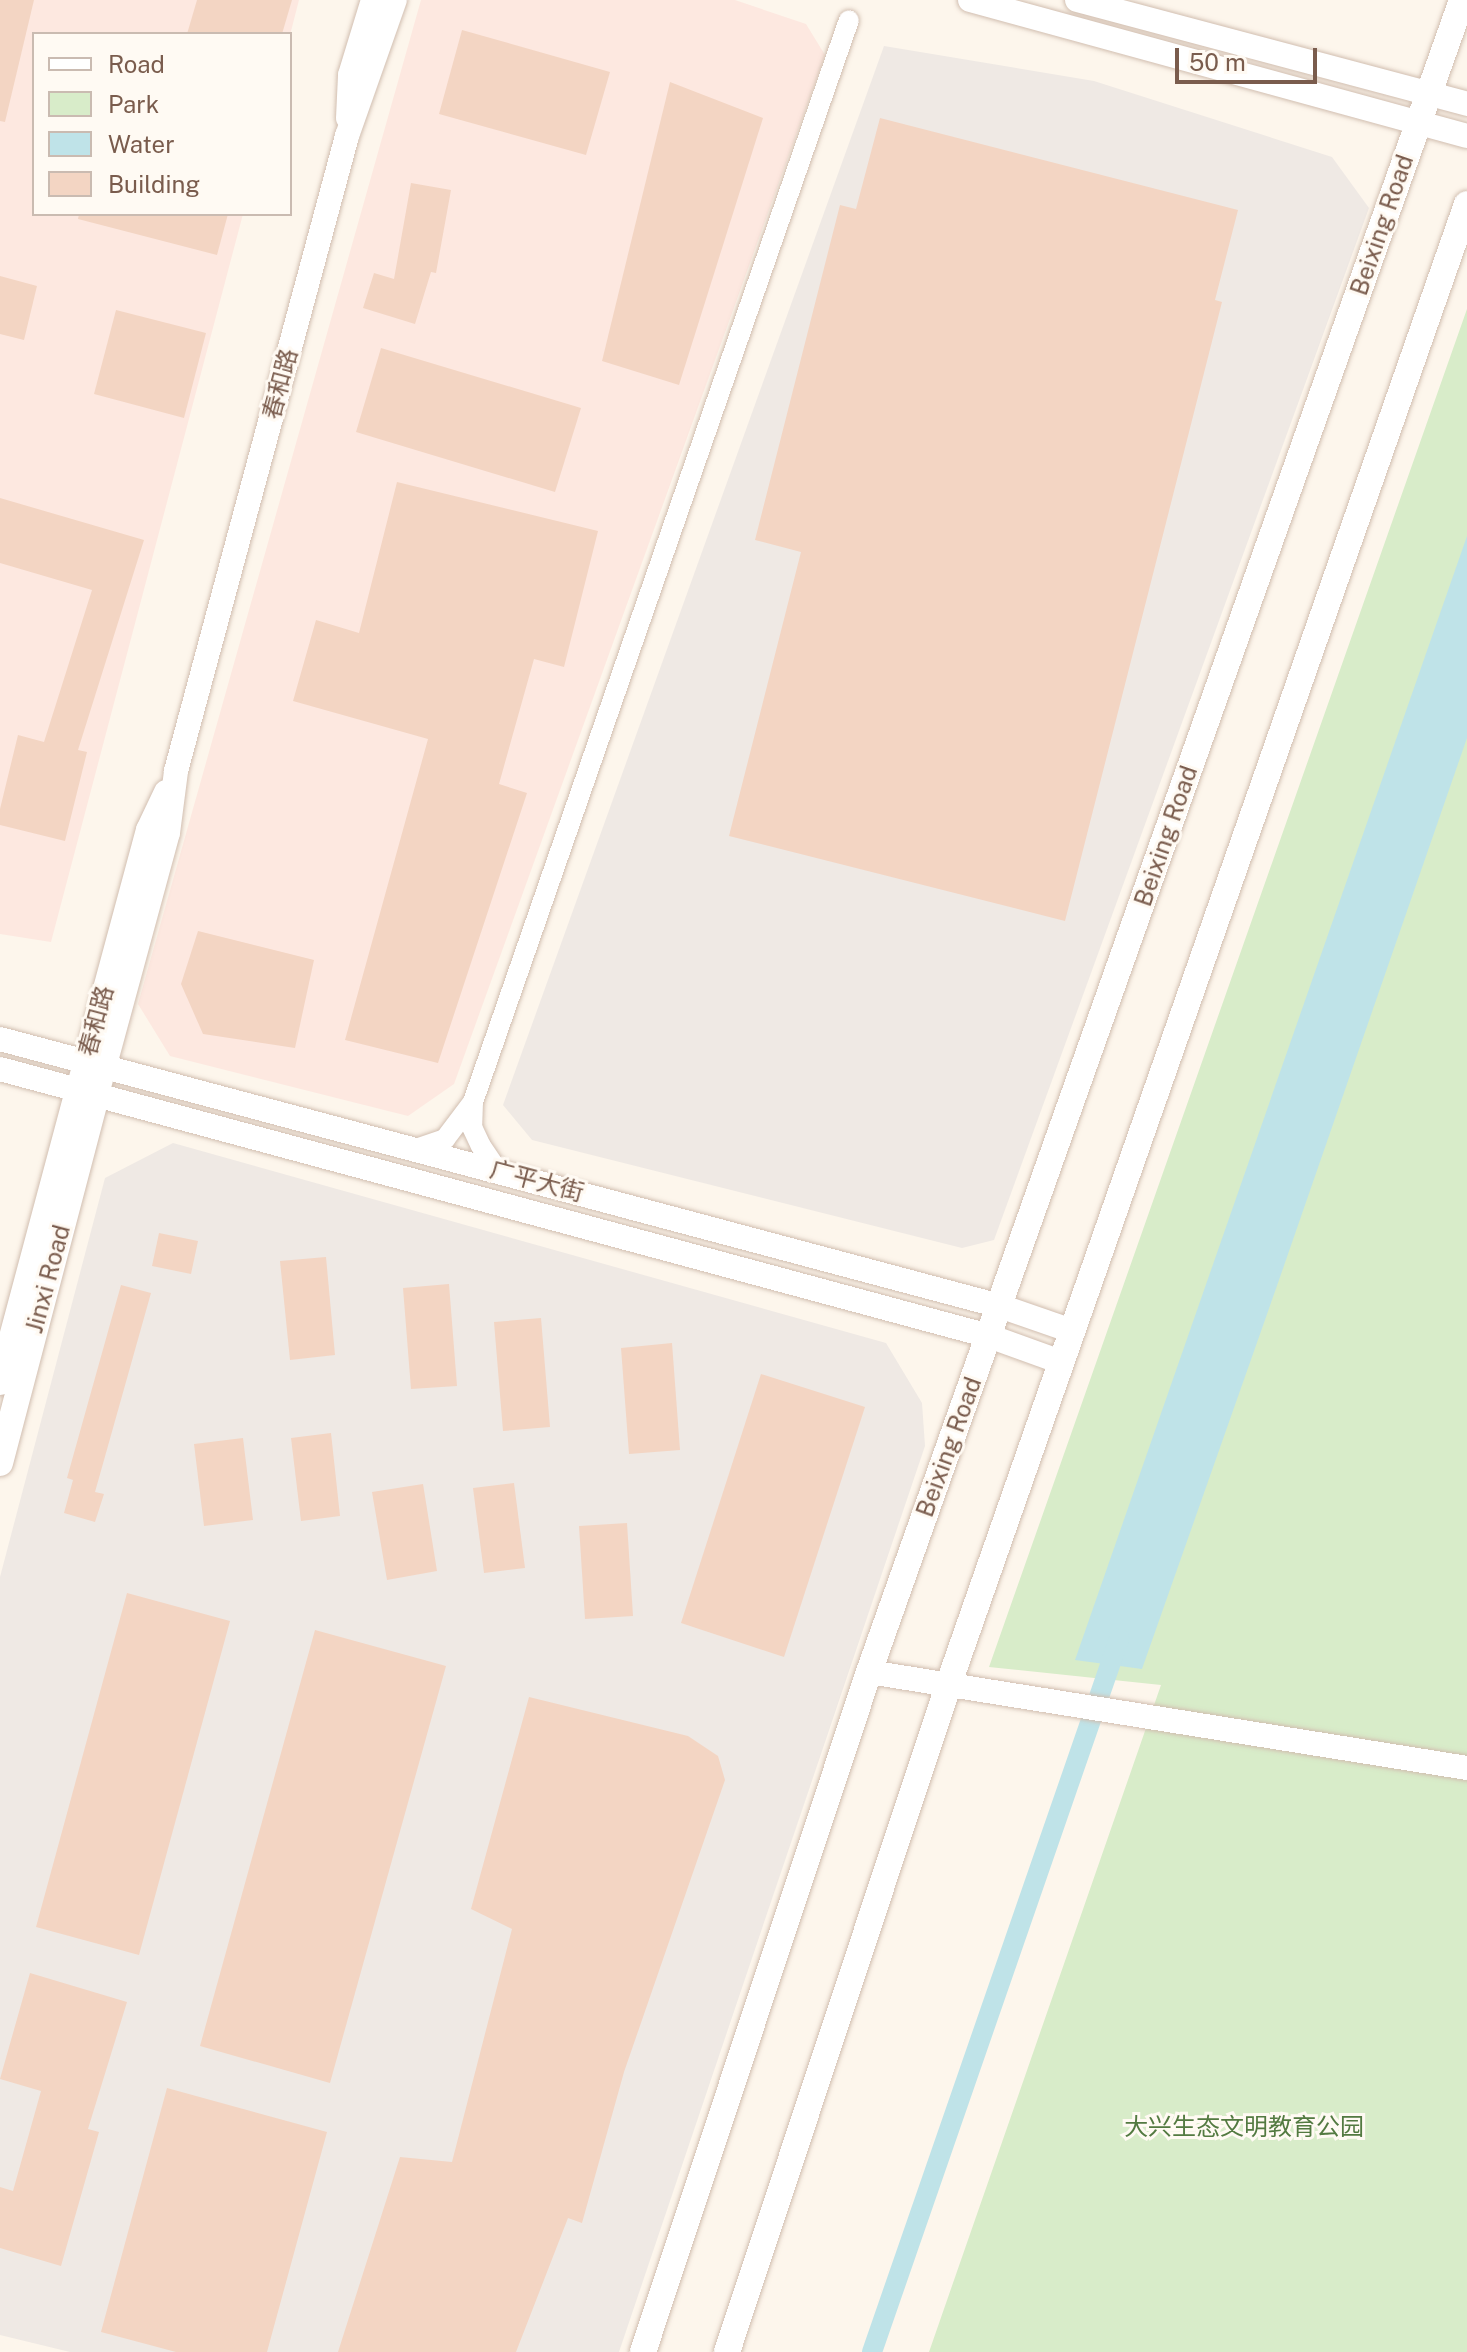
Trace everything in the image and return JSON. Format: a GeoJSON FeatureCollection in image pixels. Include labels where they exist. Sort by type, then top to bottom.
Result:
{"type":"FeatureCollection","features":[{"type":"Feature","properties":{"kind":"main road","name":"Beixing Road"},"geometry":{"type":"LineString","coordinates":[[643,2352],[869,1672],[1462,0]]}},
{"type":"Feature","properties":{"kind":"main road"},"geometry":{"type":"LineString","coordinates":[[727,2352],[948,1686],[1467,204]]}},
{"type":"Feature","properties":{"kind":"main road","name":"Jinxi Road"},"geometry":{"type":"LineString","coordinates":[[0,1382],[88,1092]]}},
{"type":"Feature","properties":{"kind":"main road","name":"Jinxi Road"},"geometry":{"type":"LineString","coordinates":[[0,1463],[88,1092]]}},
{"type":"Feature","properties":{"kind":"street"},"geometry":{"type":"LineString","coordinates":[[347,136],[350,75],[373,0]]}},
{"type":"Feature","properties":{"kind":"street","name":"春和路"},"geometry":{"type":"LineString","coordinates":[[88,1092],[148,830],[176,771],[347,136],[395,0]]}},
{"type":"Feature","properties":{"kind":"street"},"geometry":{"type":"LineString","coordinates":[[970,0],[1467,136]]}},
{"type":"Feature","properties":{"kind":"street"},"geometry":{"type":"LineString","coordinates":[[1077,0],[1467,104]]}},
{"type":"Feature","properties":{"kind":"street"},"geometry":{"type":"LineString","coordinates":[[508,1174],[494,1165],[481,1146],[472,1127],[473,1102],[849,20]]}},
{"type":"Feature","properties":{"kind":"street","name":"广平大街"},"geometry":{"type":"LineString","coordinates":[[0,1039],[1000,1306],[1072,1331]]}},
{"type":"Feature","properties":{"kind":"street","name":"广平大街"},"geometry":{"type":"LineString","coordinates":[[0,1069],[989,1336],[1061,1362]]}},
{"type":"Feature","properties":{"kind":"street"},"geometry":{"type":"LineString","coordinates":[[416,1149],[445,1139],[473,1102]]}},
{"type":"Feature","properties":{"kind":"street"},"geometry":{"type":"LineString","coordinates":[[869,1672],[1467,1768]]}},
{"type":"Feature","properties":{"kind":"shaded area"},"geometry":{"type":"Polygon","coordinates":[[[0,0],[299,0],[291,32],[32,32],[32,216],[242,216],[51,942],[0,934],[0,0]]]}},
{"type":"Feature","properties":{"kind":"shaded area"},"geometry":{"type":"Polygon","coordinates":[[[421,0],[735,0],[806,24],[825,55],[454,1084],[408,1116],[170,1056],[138,1004],[421,0]]]}},
{"type":"Feature","properties":{"kind":"shaded area"},"geometry":{"type":"Polygon","coordinates":[[[884,46],[1094,81],[1332,157],[1369,208],[994,1240],[962,1248],[532,1140],[503,1105],[884,46]]]}},
{"type":"Feature","properties":{"kind":"shaded area"},"geometry":{"type":"Polygon","coordinates":[[[173,1143],[886,1343],[922,1403],[925,1446],[619,2352],[70,2352],[0,2335],[0,1577],[105,1178],[173,1143]]]}},
{"type":"Feature","properties":{"kind":"green space","name":"大兴生态文明教育公园"},"geometry":{"type":"Polygon","coordinates":[[[1467,309],[1467,2352],[929,2352],[1161,1685],[989,1667],[1467,309]]]}},
{"type":"Feature","properties":{"kind":"water"},"geometry":{"type":"Polygon","coordinates":[[[1467,536],[1467,738],[1279,1280],[1142,1669],[1075,1660],[1467,536]]]}},
{"type":"Feature","properties":{"kind":"building"},"geometry":{"type":"Polygon","coordinates":[[[0,0],[34,0],[5,122],[0,121],[0,0]]]}},
{"type":"Feature","properties":{"kind":"building"},"geometry":{"type":"Polygon","coordinates":[[[197,0],[292,0],[283,32],[188,32],[197,0]]]}},
{"type":"Feature","properties":{"kind":"building"},"geometry":{"type":"Polygon","coordinates":[[[462,30],[610,72],[586,155],[439,114],[462,30]]]}},
{"type":"Feature","properties":{"kind":"building"},"geometry":{"type":"Polygon","coordinates":[[[670,82],[763,118],[679,385],[602,361],[670,82]]]}},
{"type":"Feature","properties":{"kind":"building"},"geometry":{"type":"Polygon","coordinates":[[[880,118],[1238,210],[1215,300],[1222,302],[1065,921],[729,836],[801,552],[755,540],[840,205],[856,209],[880,118]]]}},
{"type":"Feature","properties":{"kind":"building"},"geometry":{"type":"Polygon","coordinates":[[[411,183],[451,190],[436,273],[431,272],[415,324],[363,308],[374,273],[394,279],[411,183]]]}},
{"type":"Feature","properties":{"kind":"building"},"geometry":{"type":"Polygon","coordinates":[[[79,216],[227,216],[217,255],[78,219],[79,216]]]}},
{"type":"Feature","properties":{"kind":"building"},"geometry":{"type":"Polygon","coordinates":[[[0,276],[37,286],[24,340],[0,334],[0,276]]]}},
{"type":"Feature","properties":{"kind":"building"},"geometry":{"type":"Polygon","coordinates":[[[116,310],[206,333],[184,418],[94,394],[116,310]]]}},
{"type":"Feature","properties":{"kind":"building"},"geometry":{"type":"Polygon","coordinates":[[[381,348],[581,408],[555,492],[356,432],[381,348]]]}},
{"type":"Feature","properties":{"kind":"building"},"geometry":{"type":"Polygon","coordinates":[[[397,482],[598,531],[564,667],[534,659],[499,784],[527,793],[438,1063],[345,1040],[428,739],[293,701],[316,620],[359,633],[397,482]]]}},
{"type":"Feature","properties":{"kind":"building"},"geometry":{"type":"Polygon","coordinates":[[[0,498],[144,540],[78,750],[87,752],[65,841],[0,825],[0,809],[18,735],[44,742],[92,590],[0,563],[0,498]]]}},
{"type":"Feature","properties":{"kind":"building"},"geometry":{"type":"Polygon","coordinates":[[[198,931],[314,960],[295,1048],[203,1034],[181,984],[198,931]]]}},
{"type":"Feature","properties":{"kind":"building"},"geometry":{"type":"Polygon","coordinates":[[[159,1233],[198,1241],[191,1274],[152,1266],[159,1233]]]}},
{"type":"Feature","properties":{"kind":"building"},"geometry":{"type":"Polygon","coordinates":[[[326,1257],[335,1355],[290,1360],[280,1261],[326,1257]]]}},
{"type":"Feature","properties":{"kind":"building"},"geometry":{"type":"Polygon","coordinates":[[[449,1284],[457,1386],[411,1389],[403,1288],[449,1284]]]}},
{"type":"Feature","properties":{"kind":"building"},"geometry":{"type":"Polygon","coordinates":[[[121,1285],[151,1293],[95,1492],[104,1494],[95,1522],[64,1513],[73,1480],[67,1478],[121,1285]]]}},
{"type":"Feature","properties":{"kind":"building"},"geometry":{"type":"Polygon","coordinates":[[[541,1318],[550,1427],[503,1431],[494,1322],[541,1318]]]}},
{"type":"Feature","properties":{"kind":"building"},"geometry":{"type":"Polygon","coordinates":[[[672,1343],[680,1450],[629,1454],[621,1348],[672,1343]]]}},
{"type":"Feature","properties":{"kind":"building"},"geometry":{"type":"Polygon","coordinates":[[[761,1374],[865,1407],[784,1657],[681,1623],[761,1374]]]}},
{"type":"Feature","properties":{"kind":"building"},"geometry":{"type":"Polygon","coordinates":[[[331,1433],[340,1516],[301,1521],[291,1438],[331,1433]]]}},
{"type":"Feature","properties":{"kind":"building"},"geometry":{"type":"Polygon","coordinates":[[[243,1438],[253,1520],[204,1526],[194,1444],[243,1438]]]}},
{"type":"Feature","properties":{"kind":"building"},"geometry":{"type":"Polygon","coordinates":[[[514,1483],[525,1568],[484,1573],[473,1488],[514,1483]]]}},
{"type":"Feature","properties":{"kind":"building"},"geometry":{"type":"Polygon","coordinates":[[[423,1484],[437,1571],[387,1580],[372,1492],[423,1484]]]}},
{"type":"Feature","properties":{"kind":"building"},"geometry":{"type":"Polygon","coordinates":[[[627,1523],[633,1616],[585,1619],[579,1526],[627,1523]]]}},
{"type":"Feature","properties":{"kind":"building"},"geometry":{"type":"Polygon","coordinates":[[[127,1593],[230,1621],[139,1955],[36,1927],[127,1593]]]}},
{"type":"Feature","properties":{"kind":"building"},"geometry":{"type":"Polygon","coordinates":[[[315,1630],[446,1666],[330,2083],[200,2046],[315,1630]]]}},
{"type":"Feature","properties":{"kind":"building"},"geometry":{"type":"Polygon","coordinates":[[[529,1697],[688,1736],[718,1756],[725,1780],[624,2072],[582,2223],[568,2218],[516,2352],[338,2352],[400,2157],[452,2162],[512,1929],[471,1909],[529,1697]]]}},
{"type":"Feature","properties":{"kind":"building"},"geometry":{"type":"Polygon","coordinates":[[[30,1973],[127,2002],[88,2129],[99,2132],[61,2266],[0,2248],[0,2187],[13,2191],[41,2091],[0,2079],[30,1973]]]}},
{"type":"Feature","properties":{"kind":"building"},"geometry":{"type":"Polygon","coordinates":[[[167,2088],[327,2132],[267,2352],[176,2352],[101,2332],[167,2088]]]}},
{"type":"Feature","properties":{"kind":"waterway"},"geometry":{"type":"LineString","coordinates":[[872,2352],[1119,1639]]}}]}
